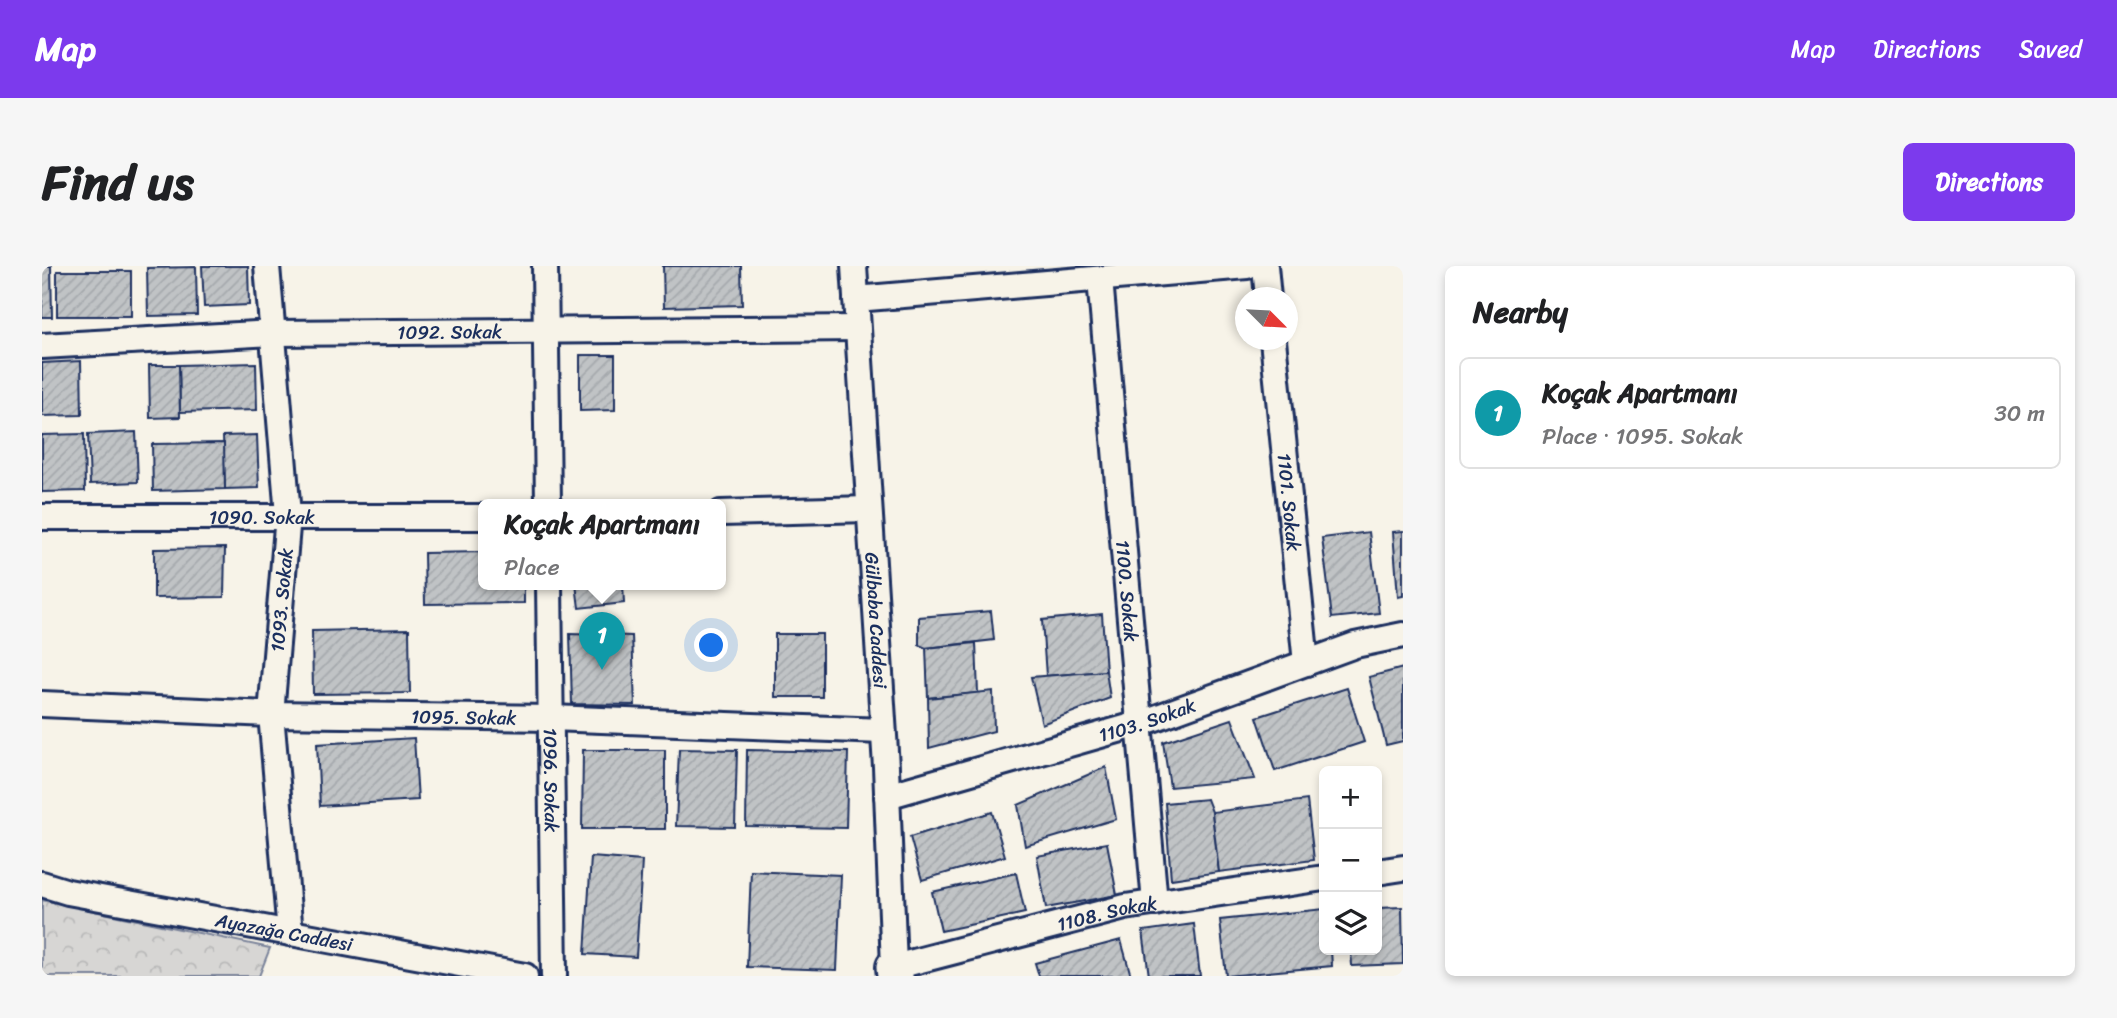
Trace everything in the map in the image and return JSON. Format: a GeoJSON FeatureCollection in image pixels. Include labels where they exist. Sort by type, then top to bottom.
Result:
{"type":"FeatureCollection","features":[{"type":"Feature","properties":{"kind":"street","name":"1093. Sokak"},"geometry":{"type":"LineString","coordinates":[[267,266],[288,515],[271,714],[290,933]]}},
{"type":"Feature","properties":{"kind":"street"},"geometry":{"type":"LineString","coordinates":[[545,266],[548,499]]}},
{"type":"Feature","properties":{"kind":"street","name":"Gülbaba Caddesi"},"geometry":{"type":"LineString","coordinates":[[854,266],[887,796],[895,972]]}},
{"type":"Feature","properties":{"kind":"street"},"geometry":{"type":"LineString","coordinates":[[856,299],[1100,279],[1196,268],[1247,266]]}},
{"type":"Feature","properties":{"kind":"street"},"geometry":{"type":"LineString","coordinates":[[1265,266],[1267,287]]}},
{"type":"Feature","properties":{"kind":"street","name":"1100. Sokak"},"geometry":{"type":"LineString","coordinates":[[1100,279],[1155,903]]}},
{"type":"Feature","properties":{"kind":"street","name":"1092. Sokak"},"geometry":{"type":"LineString","coordinates":[[42,346],[273,333],[546,333],[857,328]]}},
{"type":"Feature","properties":{"kind":"street","name":"1101. Sokak"},"geometry":{"type":"LineString","coordinates":[[1274,350],[1306,663]]}},
{"type":"Feature","properties":{"kind":"street"},"geometry":{"type":"LineString","coordinates":[[726,513],[869,509]]}},
{"type":"Feature","properties":{"kind":"street","name":"1090. Sokak"},"geometry":{"type":"LineString","coordinates":[[42,517],[478,517]]}},
{"type":"Feature","properties":{"kind":"street","name":"1096. Sokak"},"geometry":{"type":"LineString","coordinates":[[549,590],[554,976]]}},
{"type":"Feature","properties":{"kind":"street","name":"1103. Sokak"},"geometry":{"type":"LineString","coordinates":[[887,796],[1139,724],[1355,645],[1403,635]]}},
{"type":"Feature","properties":{"kind":"street","name":"1095. Sokak"},"geometry":{"type":"LineString","coordinates":[[42,704],[271,714],[551,718],[883,731]]}},
{"type":"Feature","properties":{"kind":"street"},"geometry":{"type":"LineString","coordinates":[[1382,871],[1403,868]]}},
{"type":"Feature","properties":{"kind":"street","name":"1108. Sokak"},"geometry":{"type":"LineString","coordinates":[[895,972],[1125,907],[1319,879]]}},
{"type":"Feature","properties":{"kind":"street","name":"Ayazağa Caddesi"},"geometry":{"type":"LineString","coordinates":[[42,884],[68,892],[525,976]]}},
{"type":"Feature","properties":{"kind":"green space"},"geometry":{"type":"Polygon","coordinates":[[[42,900],[270,948],[259,976],[42,976],[42,900]]]}},
{"type":"Feature","properties":{"kind":"building"},"geometry":{"type":"Polygon","coordinates":[[[42,266],[51,266],[52,317],[42,317],[42,266]]]}},
{"type":"Feature","properties":{"kind":"building"},"geometry":{"type":"Polygon","coordinates":[[[202,266],[248,266],[249,305],[204,307],[202,266]]]}},
{"type":"Feature","properties":{"kind":"building"},"geometry":{"type":"Polygon","coordinates":[[[663,266],[741,266],[742,305],[664,307],[663,266]]]}},
{"type":"Feature","properties":{"kind":"building"},"geometry":{"type":"Polygon","coordinates":[[[196,267],[197,315],[148,316],[147,268],[196,267]]]}},
{"type":"Feature","properties":{"kind":"building"},"geometry":{"type":"Polygon","coordinates":[[[57,271],[131,271],[131,316],[57,316],[57,271]]]}},
{"type":"Feature","properties":{"kind":"building"},"geometry":{"type":"Polygon","coordinates":[[[580,355],[615,355],[615,410],[580,411],[580,355]]]}},
{"type":"Feature","properties":{"kind":"building"},"geometry":{"type":"Polygon","coordinates":[[[81,361],[82,415],[42,416],[42,363],[81,361]]]}},
{"type":"Feature","properties":{"kind":"building"},"geometry":{"type":"Polygon","coordinates":[[[256,363],[257,410],[180,412],[179,365],[256,363]]]}},
{"type":"Feature","properties":{"kind":"building"},"geometry":{"type":"Polygon","coordinates":[[[149,365],[179,365],[180,417],[150,418],[149,365]]]}},
{"type":"Feature","properties":{"kind":"building"},"geometry":{"type":"Polygon","coordinates":[[[136,432],[138,482],[90,484],[88,434],[136,432]]]}},
{"type":"Feature","properties":{"kind":"building"},"geometry":{"type":"Polygon","coordinates":[[[84,434],[85,491],[42,492],[42,435],[84,434]]]}},
{"type":"Feature","properties":{"kind":"building"},"geometry":{"type":"Polygon","coordinates":[[[257,435],[259,488],[225,489],[223,436],[257,435]]]}},
{"type":"Feature","properties":{"kind":"building"},"geometry":{"type":"Polygon","coordinates":[[[224,443],[225,489],[153,491],[152,444],[224,443]]]}},
{"type":"Feature","properties":{"kind":"building"},"geometry":{"type":"Polygon","coordinates":[[[1403,531],[1403,596],[1398,597],[1393,532],[1403,531]]]}},
{"type":"Feature","properties":{"kind":"building"},"geometry":{"type":"Polygon","coordinates":[[[1369,532],[1379,613],[1332,618],[1322,538],[1369,532]]]}},
{"type":"Feature","properties":{"kind":"building"},"geometry":{"type":"Polygon","coordinates":[[[225,548],[224,597],[154,598],[154,549],[225,548]]]}},
{"type":"Feature","properties":{"kind":"building"},"geometry":{"type":"Polygon","coordinates":[[[478,552],[478,590],[524,590],[524,603],[425,604],[424,553],[478,552]]]}},
{"type":"Feature","properties":{"kind":"building"},"geometry":{"type":"Polygon","coordinates":[[[577,590],[623,590],[624,603],[579,608],[577,590]]]}},
{"type":"Feature","properties":{"kind":"building"},"geometry":{"type":"Polygon","coordinates":[[[991,611],[994,640],[926,648],[919,645],[919,617],[991,611]]]}},
{"type":"Feature","properties":{"kind":"building"},"geometry":{"type":"Polygon","coordinates":[[[1102,614],[1106,671],[1046,676],[1042,620],[1102,614]]]}},
{"type":"Feature","properties":{"kind":"building"},"geometry":{"type":"Polygon","coordinates":[[[409,629],[410,693],[313,694],[312,631],[409,629]]]}},
{"type":"Feature","properties":{"kind":"building"},"geometry":{"type":"Polygon","coordinates":[[[570,634],[632,636],[635,705],[572,704],[570,634]]]}},
{"type":"Feature","properties":{"kind":"building"},"geometry":{"type":"Polygon","coordinates":[[[775,634],[822,634],[822,697],[775,697],[775,634]]]}},
{"type":"Feature","properties":{"kind":"building"},"geometry":{"type":"Polygon","coordinates":[[[976,643],[978,693],[928,698],[926,648],[976,643]]]}},
{"type":"Feature","properties":{"kind":"building"},"geometry":{"type":"Polygon","coordinates":[[[1403,668],[1403,741],[1386,745],[1369,677],[1403,668]]]}},
{"type":"Feature","properties":{"kind":"building"},"geometry":{"type":"Polygon","coordinates":[[[1106,671],[1110,698],[1042,724],[1031,677],[1106,671]]]}},
{"type":"Feature","properties":{"kind":"building"},"geometry":{"type":"Polygon","coordinates":[[[1347,688],[1364,742],[1275,771],[1257,717],[1347,688]]]}},
{"type":"Feature","properties":{"kind":"building"},"geometry":{"type":"Polygon","coordinates":[[[993,691],[994,731],[929,748],[928,698],[993,691]]]}},
{"type":"Feature","properties":{"kind":"building"},"geometry":{"type":"Polygon","coordinates":[[[1232,719],[1255,779],[1170,787],[1163,742],[1232,719]]]}},
{"type":"Feature","properties":{"kind":"building"},"geometry":{"type":"Polygon","coordinates":[[[414,738],[418,800],[320,806],[317,744],[414,738]]]}},
{"type":"Feature","properties":{"kind":"building"},"geometry":{"type":"Polygon","coordinates":[[[679,749],[737,750],[735,827],[676,826],[679,749]]]}},
{"type":"Feature","properties":{"kind":"building"},"geometry":{"type":"Polygon","coordinates":[[[583,750],[665,750],[665,829],[582,829],[583,750]]]}},
{"type":"Feature","properties":{"kind":"building"},"geometry":{"type":"Polygon","coordinates":[[[747,750],[848,752],[846,828],[746,826],[747,750]]]}},
{"type":"Feature","properties":{"kind":"building"},"geometry":{"type":"Polygon","coordinates":[[[1106,767],[1116,819],[1025,846],[1018,805],[1106,767]]]}},
{"type":"Feature","properties":{"kind":"building"},"geometry":{"type":"Polygon","coordinates":[[[1207,799],[1212,812],[1219,872],[1171,879],[1165,803],[1207,799]]]}},
{"type":"Feature","properties":{"kind":"building"},"geometry":{"type":"Polygon","coordinates":[[[1307,800],[1314,860],[1219,872],[1212,812],[1307,800]]]}},
{"type":"Feature","properties":{"kind":"building"},"geometry":{"type":"Polygon","coordinates":[[[992,812],[1005,856],[922,880],[910,837],[992,812]]]}},
{"type":"Feature","properties":{"kind":"building"},"geometry":{"type":"Polygon","coordinates":[[[1107,843],[1117,895],[1046,908],[1037,856],[1107,843]]]}},
{"type":"Feature","properties":{"kind":"building"},"geometry":{"type":"Polygon","coordinates":[[[591,857],[642,861],[636,957],[585,954],[591,857]]]}},
{"type":"Feature","properties":{"kind":"building"},"geometry":{"type":"Polygon","coordinates":[[[751,871],[841,875],[837,970],[747,967],[751,871]]]}},
{"type":"Feature","properties":{"kind":"building"},"geometry":{"type":"Polygon","coordinates":[[[1016,873],[1025,913],[941,931],[932,892],[1016,873]]]}},
{"type":"Feature","properties":{"kind":"building"},"geometry":{"type":"Polygon","coordinates":[[[1402,907],[1403,964],[1352,966],[1351,955],[1382,955],[1382,908],[1402,907]]]}},
{"type":"Feature","properties":{"kind":"building"},"geometry":{"type":"Polygon","coordinates":[[[1319,910],[1319,955],[1331,955],[1332,966],[1226,976],[1220,920],[1319,910]]]}},
{"type":"Feature","properties":{"kind":"building"},"geometry":{"type":"Polygon","coordinates":[[[1194,924],[1200,976],[1149,976],[1143,931],[1194,924]]]}},
{"type":"Feature","properties":{"kind":"building"},"geometry":{"type":"Polygon","coordinates":[[[1121,940],[1131,976],[1039,976],[1035,963],[1121,940]]]}},
{"type":"Feature","properties":{"kind":"place","name":"Koçak Apartmanı"},"geometry":{"type":"Point","coordinates":[602,670]}}]}
